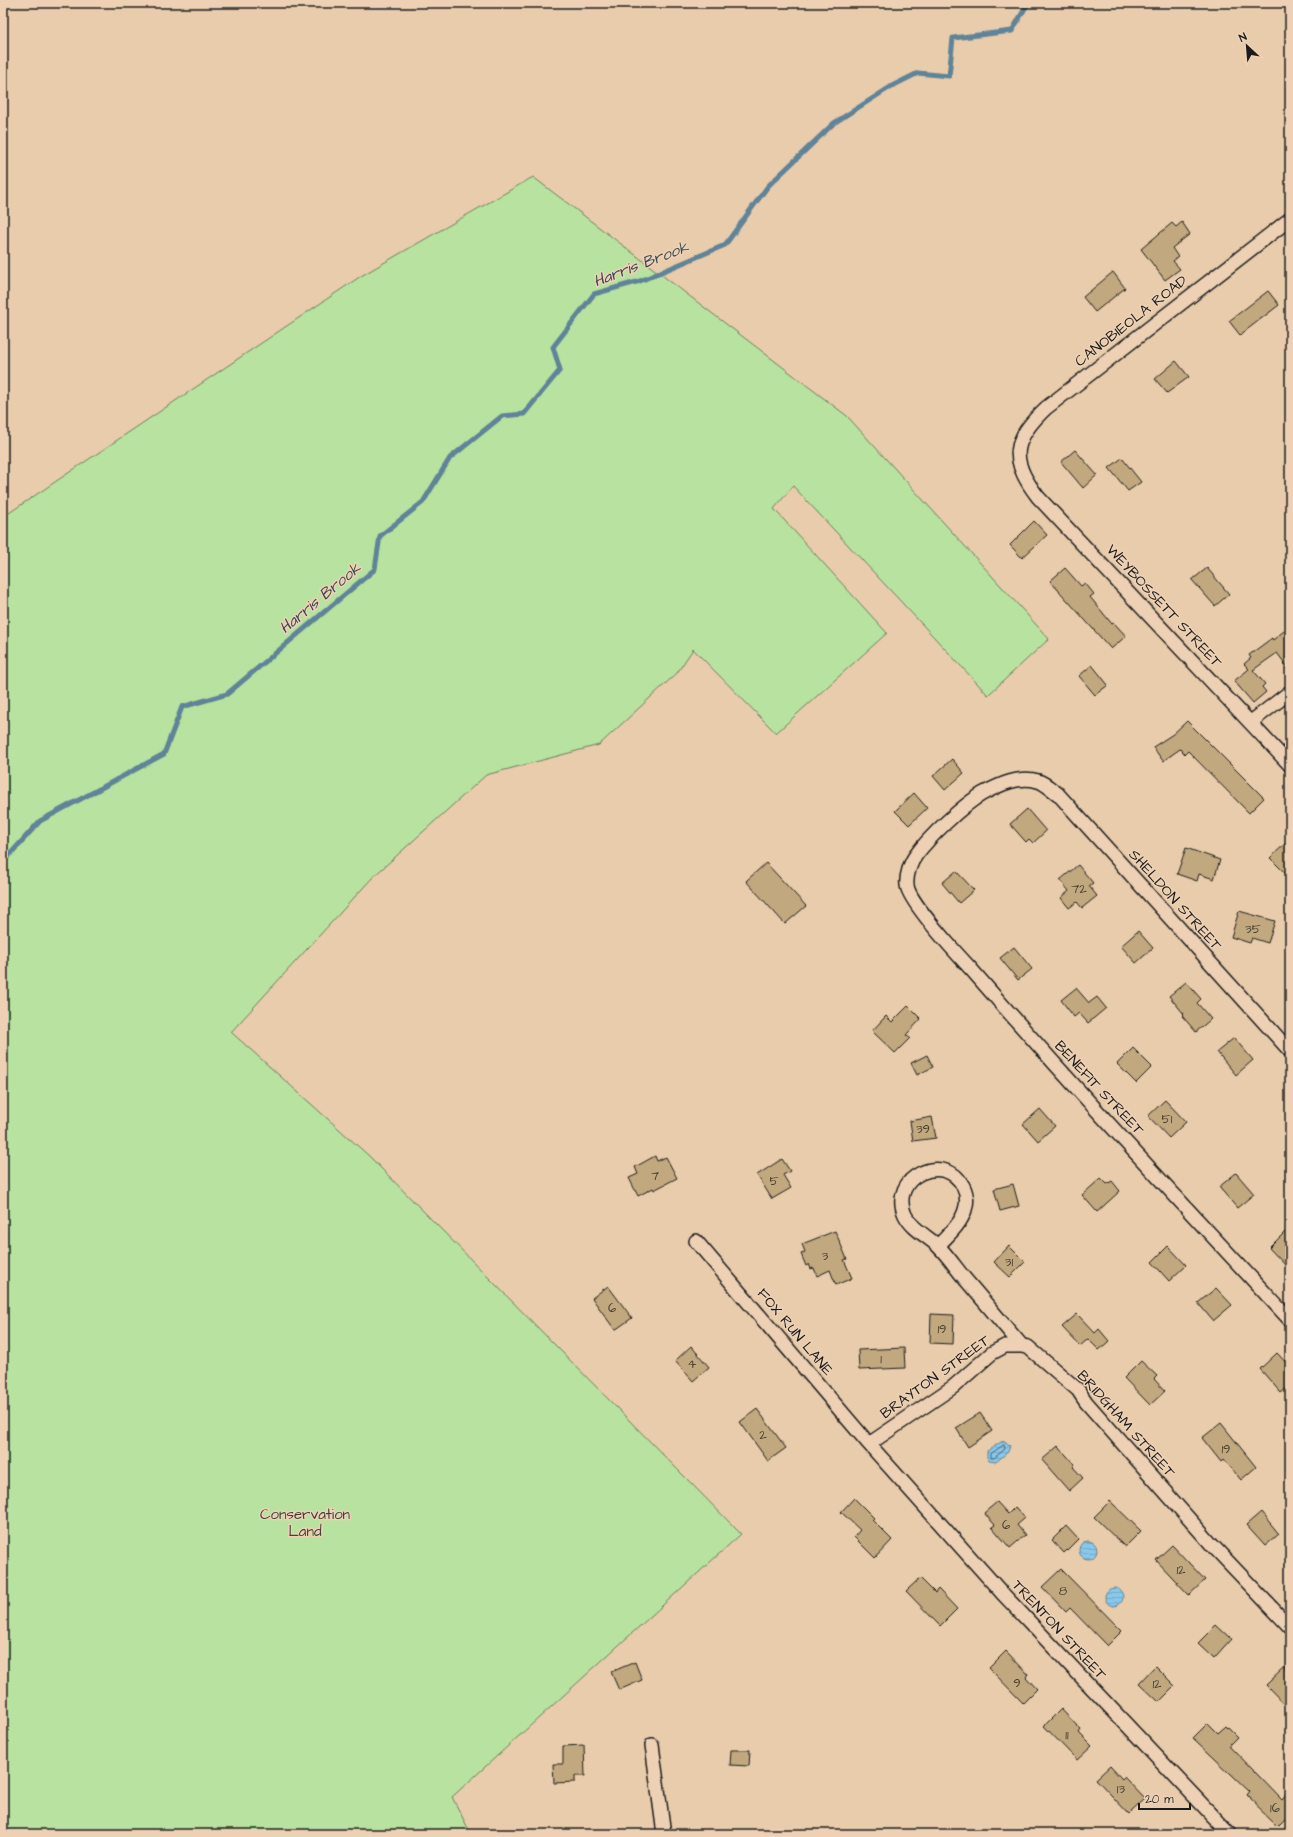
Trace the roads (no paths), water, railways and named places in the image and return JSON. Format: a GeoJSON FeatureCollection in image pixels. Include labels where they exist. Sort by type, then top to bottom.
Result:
{"type":"FeatureCollection","features":[{"type":"Feature","properties":{"kind":"street","name":"CANOBIEOLA ROAD"},"geometry":{"type":"LineString","coordinates":[[1020,466],[1018,455],[1025,431],[1046,408],[1290,219]]}},
{"type":"Feature","properties":{"kind":"street","name":"WEYBOSSETT STREET"},"geometry":{"type":"LineString","coordinates":[[1020,466],[1024,477],[1038,497],[1290,765]]}},
{"type":"Feature","properties":{"kind":"street"},"geometry":{"type":"LineString","coordinates":[[1251,722],[1290,692]]}},
{"type":"Feature","properties":{"kind":"street","name":"BENEFIT STREET"},"geometry":{"type":"LineString","coordinates":[[1030,780],[1014,780],[1003,783],[976,798],[940,829],[915,856],[910,867],[907,883],[908,890],[915,902],[957,954],[1038,1046],[1290,1320]]}},
{"type":"Feature","properties":{"kind":"street","name":"SHELDON STREET"},"geometry":{"type":"LineString","coordinates":[[1030,780],[1040,781],[1058,794],[1290,1051]]}},
{"type":"Feature","properties":{"kind":"street","name":"BRIDGHAM STREET"},"geometry":{"type":"LineString","coordinates":[[938,1246],[957,1225],[965,1211],[967,1202],[966,1192],[961,1183],[951,1173],[939,1169],[925,1171],[915,1176],[904,1188],[901,1202],[906,1216],[917,1230],[938,1246],[1022,1346],[1028,1347],[1078,1390],[1086,1402],[1212,1545],[1290,1627]]}},
{"type":"Feature","properties":{"kind":"street","name":"FOX RUN LANE"},"geometry":{"type":"LineString","coordinates":[[696,1241],[869,1444]]}},
{"type":"Feature","properties":{"kind":"street","name":"BRAYTON STREET"},"geometry":{"type":"LineString","coordinates":[[869,1444],[953,1387],[992,1353],[1005,1346],[1022,1346]]}},
{"type":"Feature","properties":{"kind":"street","name":"TRENTON STREET"},"geometry":{"type":"LineString","coordinates":[[869,1444],[1002,1593],[1230,1834]]}},
{"type":"Feature","properties":{"kind":"street"},"geometry":{"type":"LineString","coordinates":[[652,1745],[664,1834]]}},
{"type":"Feature","properties":{"kind":"water"},"geometry":{"type":"Polygon","coordinates":[[[1005,1441],[1010,1446],[1008,1452],[996,1462],[989,1461],[987,1458],[987,1451],[1005,1441]]]}},
{"type":"Feature","properties":{"kind":"water"},"geometry":{"type":"Polygon","coordinates":[[[1084,1541],[1092,1541],[1097,1546],[1095,1557],[1092,1559],[1084,1559],[1079,1554],[1079,1546],[1084,1541]]]}},
{"type":"Feature","properties":{"kind":"water"},"geometry":{"type":"Polygon","coordinates":[[[1110,1588],[1118,1588],[1123,1593],[1121,1604],[1118,1606],[1110,1606],[1105,1601],[1105,1593],[1110,1588]]]}},
{"type":"Feature","properties":{"kind":"waterway","name":"Harris Brook"},"geometry":{"type":"LineString","coordinates":[[3,862],[40,821],[164,754],[182,707],[227,694],[375,569],[380,536],[423,502],[450,458],[502,416],[524,414],[560,370],[553,347],[594,294],[640,281],[725,245],[768,186],[834,123],[892,86],[918,73],[949,76],[953,38],[1012,31],[1028,3]]}},
{"type":"Feature","properties":{"kind":"park label","name":"Conservation Land"},"geometry":{"type":"Point","coordinates":[305,1522]}}]}
